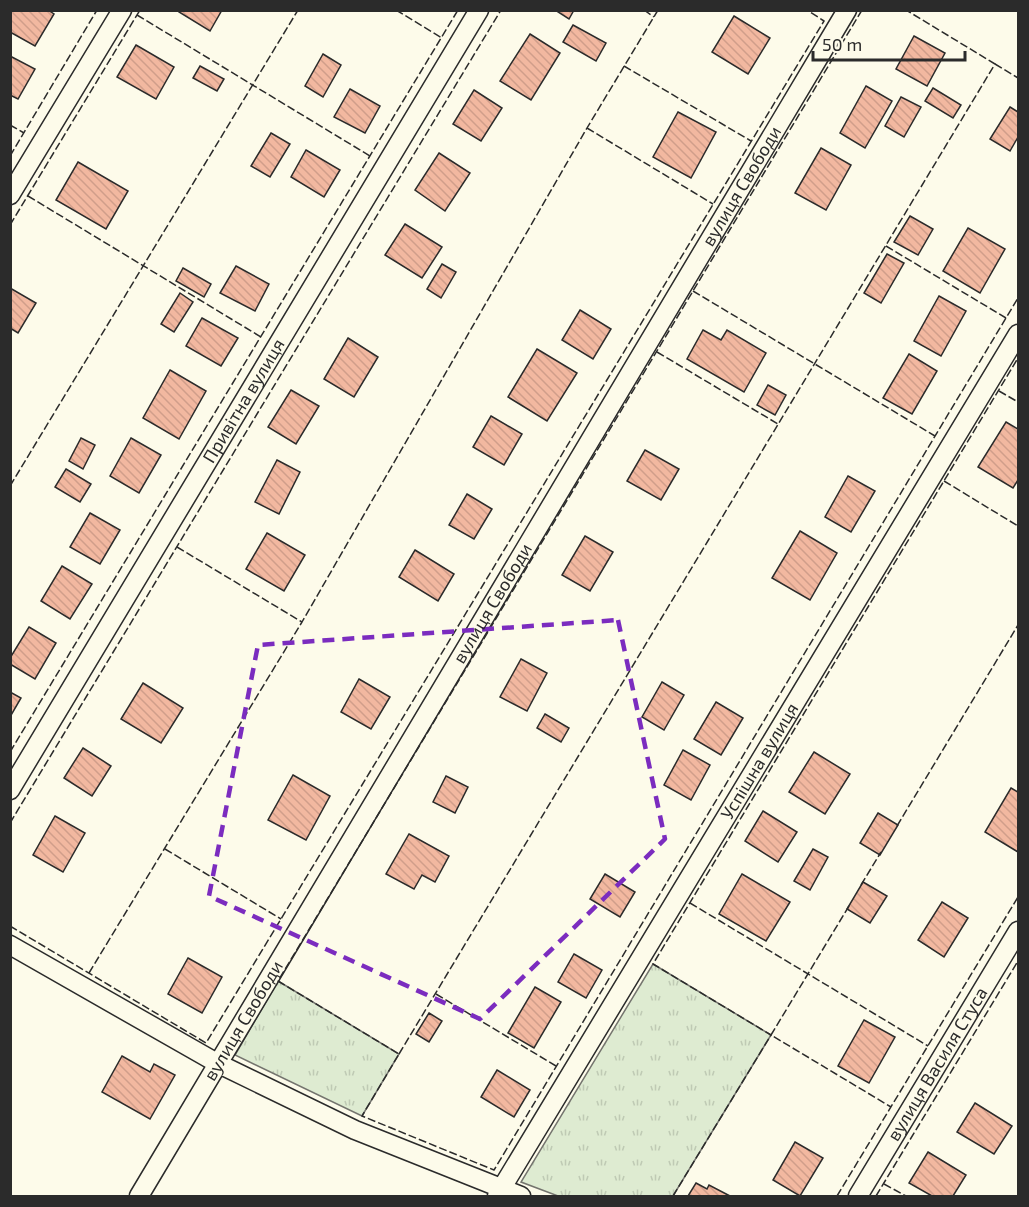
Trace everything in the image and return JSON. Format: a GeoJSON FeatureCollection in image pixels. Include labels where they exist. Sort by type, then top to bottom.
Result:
{"type":"FeatureCollection","features":[{"type":"Feature","properties":{"kind":"street"},"geometry":{"type":"LineString","coordinates":[[10,195],[122,10]]}},
{"type":"Feature","properties":{"kind":"street","name":"Привітна вулиця"},"geometry":{"type":"LineString","coordinates":[[10,790],[479,10]]}},
{"type":"Feature","properties":{"kind":"street","name":"вулиця Свободи"},"geometry":{"type":"LineString","coordinates":[[139,1197],[847,10]]}},
{"type":"Feature","properties":{"kind":"street","name":"Успішна вулиця"},"geometry":{"type":"LineString","coordinates":[[499,1193],[1018,334]]}},
{"type":"Feature","properties":{"kind":"street","name":"вулиця Василя Стуса"},"geometry":{"type":"LineString","coordinates":[[858,1197],[1018,931]]}},
{"type":"Feature","properties":{"kind":"street"},"geometry":{"type":"LineString","coordinates":[[10,945],[217,1063],[355,1130],[499,1193],[521,1197]]}},
{"type":"Feature","properties":{"kind":"highlighted area"},"geometry":{"type":"Polygon","coordinates":[[[618,620],[665,839],[480,1019],[209,896],[258,645],[618,620]]]}},
{"type":"Feature","properties":{"kind":"green space"},"geometry":{"type":"Polygon","coordinates":[[[653,964],[771,1035],[673,1196],[558,1196],[521,1182],[653,964]]]}},
{"type":"Feature","properties":{"kind":"green space"},"geometry":{"type":"Polygon","coordinates":[[[278,981],[399,1054],[362,1116],[235,1055],[278,981]]]}},
{"type":"Feature","properties":{"kind":"building"},"geometry":{"type":"Polygon","coordinates":[[[10,10],[48,10],[54,14],[35,46],[10,32],[10,10]]]}},
{"type":"Feature","properties":{"kind":"building"},"geometry":{"type":"Polygon","coordinates":[[[180,10],[222,10],[210,31],[179,12],[180,10]]]}},
{"type":"Feature","properties":{"kind":"building"},"geometry":{"type":"Polygon","coordinates":[[[555,10],[574,10],[569,19],[555,10]]]}},
{"type":"Feature","properties":{"kind":"building"},"geometry":{"type":"Polygon","coordinates":[[[734,16],[770,38],[748,74],[712,52],[734,16]]]}},
{"type":"Feature","properties":{"kind":"building"},"geometry":{"type":"Polygon","coordinates":[[[573,25],[606,43],[596,61],[563,42],[573,25]]]}},
{"type":"Feature","properties":{"kind":"building"},"geometry":{"type":"Polygon","coordinates":[[[530,34],[560,53],[531,100],[500,81],[530,34]]]}},
{"type":"Feature","properties":{"kind":"building"},"geometry":{"type":"Polygon","coordinates":[[[914,36],[945,53],[927,86],[896,69],[914,36]]]}},
{"type":"Feature","properties":{"kind":"building"},"geometry":{"type":"Polygon","coordinates":[[[136,45],[174,67],[156,99],[117,77],[136,45]]]}},
{"type":"Feature","properties":{"kind":"building"},"geometry":{"type":"Polygon","coordinates":[[[323,54],[341,65],[323,97],[305,86],[323,54]]]}},
{"type":"Feature","properties":{"kind":"building"},"geometry":{"type":"Polygon","coordinates":[[[10,56],[35,69],[18,99],[10,95],[10,56]]]}},
{"type":"Feature","properties":{"kind":"building"},"geometry":{"type":"Polygon","coordinates":[[[200,66],[224,79],[217,91],[193,78],[200,66]]]}},
{"type":"Feature","properties":{"kind":"building"},"geometry":{"type":"Polygon","coordinates":[[[866,86],[892,101],[865,148],[840,133],[866,86]]]}},
{"type":"Feature","properties":{"kind":"building"},"geometry":{"type":"Polygon","coordinates":[[[933,88],[961,105],[953,118],[925,101],[933,88]]]}},
{"type":"Feature","properties":{"kind":"building"},"geometry":{"type":"Polygon","coordinates":[[[350,89],[380,106],[365,133],[334,117],[350,89]]]}},
{"type":"Feature","properties":{"kind":"building"},"geometry":{"type":"Polygon","coordinates":[[[474,90],[502,108],[481,141],[453,124],[474,90]]]}},
{"type":"Feature","properties":{"kind":"building"},"geometry":{"type":"Polygon","coordinates":[[[901,97],[921,107],[904,137],[885,126],[901,97]]]}},
{"type":"Feature","properties":{"kind":"building"},"geometry":{"type":"Polygon","coordinates":[[[1010,107],[1018,112],[1018,137],[1010,151],[990,139],[1010,107]]]}},
{"type":"Feature","properties":{"kind":"building"},"geometry":{"type":"Polygon","coordinates":[[[678,112],[716,132],[691,178],[653,157],[678,112]]]}},
{"type":"Feature","properties":{"kind":"building"},"geometry":{"type":"Polygon","coordinates":[[[271,133],[290,144],[270,177],[251,166],[271,133]]]}},
{"type":"Feature","properties":{"kind":"building"},"geometry":{"type":"Polygon","coordinates":[[[821,148],[851,165],[826,210],[795,193],[821,148]]]}},
{"type":"Feature","properties":{"kind":"building"},"geometry":{"type":"Polygon","coordinates":[[[306,150],[340,170],[324,197],[291,177],[306,150]]]}},
{"type":"Feature","properties":{"kind":"building"},"geometry":{"type":"Polygon","coordinates":[[[439,153],[470,173],[445,211],[415,190],[439,153]]]}},
{"type":"Feature","properties":{"kind":"building"},"geometry":{"type":"Polygon","coordinates":[[[78,162],[128,191],[106,229],[56,200],[78,162]]]}},
{"type":"Feature","properties":{"kind":"building"},"geometry":{"type":"Polygon","coordinates":[[[910,216],[933,229],[918,255],[894,242],[910,216]]]}},
{"type":"Feature","properties":{"kind":"building"},"geometry":{"type":"Polygon","coordinates":[[[405,224],[442,247],[422,278],[385,255],[405,224]]]}},
{"type":"Feature","properties":{"kind":"building"},"geometry":{"type":"Polygon","coordinates":[[[968,228],[1005,249],[980,293],[943,271],[968,228]]]}},
{"type":"Feature","properties":{"kind":"building"},"geometry":{"type":"Polygon","coordinates":[[[887,254],[904,263],[881,303],[864,293],[887,254]]]}},
{"type":"Feature","properties":{"kind":"building"},"geometry":{"type":"Polygon","coordinates":[[[442,264],[456,272],[441,298],[427,289],[442,264]]]}},
{"type":"Feature","properties":{"kind":"building"},"geometry":{"type":"Polygon","coordinates":[[[236,266],[269,284],[255,311],[220,293],[236,266]]]}},
{"type":"Feature","properties":{"kind":"building"},"geometry":{"type":"Polygon","coordinates":[[[183,268],[211,284],[204,297],[176,281],[183,268]]]}},
{"type":"Feature","properties":{"kind":"building"},"geometry":{"type":"Polygon","coordinates":[[[10,288],[36,303],[18,333],[10,328],[10,288]]]}},
{"type":"Feature","properties":{"kind":"building"},"geometry":{"type":"Polygon","coordinates":[[[180,293],[193,302],[174,332],[161,324],[180,293]]]}},
{"type":"Feature","properties":{"kind":"building"},"geometry":{"type":"Polygon","coordinates":[[[939,296],[966,311],[941,356],[914,341],[939,296]]]}},
{"type":"Feature","properties":{"kind":"building"},"geometry":{"type":"Polygon","coordinates":[[[580,310],[611,329],[593,359],[562,340],[580,310]]]}},
{"type":"Feature","properties":{"kind":"building"},"geometry":{"type":"Polygon","coordinates":[[[202,318],[238,338],[221,366],[186,346],[202,318]]]}},
{"type":"Feature","properties":{"kind":"building"},"geometry":{"type":"Polygon","coordinates":[[[703,330],[721,340],[727,330],[766,353],[744,392],[687,359],[703,330]]]}},
{"type":"Feature","properties":{"kind":"building"},"geometry":{"type":"Polygon","coordinates":[[[348,338],[378,357],[354,397],[324,379],[348,338]]]}},
{"type":"Feature","properties":{"kind":"building"},"geometry":{"type":"Polygon","coordinates":[[[537,349],[577,373],[547,421],[508,397],[537,349]]]}},
{"type":"Feature","properties":{"kind":"building"},"geometry":{"type":"Polygon","coordinates":[[[909,354],[937,371],[912,414],[883,398],[909,354]]]}},
{"type":"Feature","properties":{"kind":"building"},"geometry":{"type":"Polygon","coordinates":[[[170,370],[206,391],[179,439],[143,418],[170,370]]]}},
{"type":"Feature","properties":{"kind":"building"},"geometry":{"type":"Polygon","coordinates":[[[768,385],[786,395],[775,415],[757,405],[768,385]]]}},
{"type":"Feature","properties":{"kind":"building"},"geometry":{"type":"Polygon","coordinates":[[[291,390],[319,406],[296,444],[268,427],[291,390]]]}},
{"type":"Feature","properties":{"kind":"building"},"geometry":{"type":"Polygon","coordinates":[[[491,416],[522,434],[504,465],[473,447],[491,416]]]}},
{"type":"Feature","properties":{"kind":"building"},"geometry":{"type":"Polygon","coordinates":[[[1006,422],[1018,429],[1018,480],[1013,488],[978,467],[1006,422]]]}},
{"type":"Feature","properties":{"kind":"building"},"geometry":{"type":"Polygon","coordinates":[[[81,438],[95,445],[83,469],[69,461],[81,438]]]}},
{"type":"Feature","properties":{"kind":"building"},"geometry":{"type":"Polygon","coordinates":[[[131,438],[161,455],[139,493],[110,476],[131,438]]]}},
{"type":"Feature","properties":{"kind":"building"},"geometry":{"type":"Polygon","coordinates":[[[645,450],[679,469],[661,500],[627,481],[645,450]]]}},
{"type":"Feature","properties":{"kind":"building"},"geometry":{"type":"Polygon","coordinates":[[[277,460],[300,472],[279,514],[255,502],[277,460]]]}},
{"type":"Feature","properties":{"kind":"building"},"geometry":{"type":"Polygon","coordinates":[[[66,469],[91,484],[80,502],[55,487],[66,469]]]}},
{"type":"Feature","properties":{"kind":"building"},"geometry":{"type":"Polygon","coordinates":[[[848,476],[875,491],[851,532],[825,517],[848,476]]]}},
{"type":"Feature","properties":{"kind":"building"},"geometry":{"type":"Polygon","coordinates":[[[467,494],[492,509],[474,539],[449,525],[467,494]]]}},
{"type":"Feature","properties":{"kind":"building"},"geometry":{"type":"Polygon","coordinates":[[[90,513],[120,530],[100,564],[70,547],[90,513]]]}},
{"type":"Feature","properties":{"kind":"building"},"geometry":{"type":"Polygon","coordinates":[[[800,531],[837,553],[810,600],[772,578],[800,531]]]}},
{"type":"Feature","properties":{"kind":"building"},"geometry":{"type":"Polygon","coordinates":[[[267,533],[305,555],[284,591],[246,569],[267,533]]]}},
{"type":"Feature","properties":{"kind":"building"},"geometry":{"type":"Polygon","coordinates":[[[585,536],[613,552],[590,591],[562,575],[585,536]]]}},
{"type":"Feature","properties":{"kind":"building"},"geometry":{"type":"Polygon","coordinates":[[[415,550],[454,574],[438,601],[399,577],[415,550]]]}},
{"type":"Feature","properties":{"kind":"building"},"geometry":{"type":"Polygon","coordinates":[[[62,566],[92,584],[70,619],[41,601],[62,566]]]}},
{"type":"Feature","properties":{"kind":"building"},"geometry":{"type":"Polygon","coordinates":[[[29,627],[56,643],[35,679],[10,664],[10,658],[29,627]]]}},
{"type":"Feature","properties":{"kind":"building"},"geometry":{"type":"Polygon","coordinates":[[[521,659],[547,673],[527,711],[500,697],[521,659]]]}},
{"type":"Feature","properties":{"kind":"building"},"geometry":{"type":"Polygon","coordinates":[[[359,679],[390,697],[371,729],[341,712],[359,679]]]}},
{"type":"Feature","properties":{"kind":"building"},"geometry":{"type":"Polygon","coordinates":[[[662,682],[684,695],[664,730],[642,717],[662,682]]]}},
{"type":"Feature","properties":{"kind":"building"},"geometry":{"type":"Polygon","coordinates":[[[143,683],[183,708],[161,743],[121,719],[143,683]]]}},
{"type":"Feature","properties":{"kind":"building"},"geometry":{"type":"Polygon","coordinates":[[[10,692],[21,698],[10,717],[10,692]]]}},
{"type":"Feature","properties":{"kind":"building"},"geometry":{"type":"Polygon","coordinates":[[[716,702],[743,718],[721,755],[694,739],[716,702]]]}},
{"type":"Feature","properties":{"kind":"building"},"geometry":{"type":"Polygon","coordinates":[[[545,714],[569,728],[561,742],[537,728],[545,714]]]}},
{"type":"Feature","properties":{"kind":"building"},"geometry":{"type":"Polygon","coordinates":[[[83,748],[111,766],[92,796],[64,778],[83,748]]]}},
{"type":"Feature","properties":{"kind":"building"},"geometry":{"type":"Polygon","coordinates":[[[683,750],[710,765],[691,800],[664,785],[683,750]]]}},
{"type":"Feature","properties":{"kind":"building"},"geometry":{"type":"Polygon","coordinates":[[[814,752],[850,774],[825,814],[789,792],[814,752]]]}},
{"type":"Feature","properties":{"kind":"building"},"geometry":{"type":"Polygon","coordinates":[[[293,775],[330,796],[306,840],[268,820],[293,775]]]}},
{"type":"Feature","properties":{"kind":"building"},"geometry":{"type":"Polygon","coordinates":[[[446,776],[468,787],[455,813],[433,802],[446,776]]]}},
{"type":"Feature","properties":{"kind":"building"},"geometry":{"type":"Polygon","coordinates":[[[1011,788],[1018,792],[1018,852],[985,832],[1011,788]]]}},
{"type":"Feature","properties":{"kind":"building"},"geometry":{"type":"Polygon","coordinates":[[[763,811],[797,832],[778,862],[745,841],[763,811]]]}},
{"type":"Feature","properties":{"kind":"building"},"geometry":{"type":"Polygon","coordinates":[[[878,813],[898,825],[880,855],[860,843],[878,813]]]}},
{"type":"Feature","properties":{"kind":"building"},"geometry":{"type":"Polygon","coordinates":[[[55,816],[85,833],[63,872],[33,855],[55,816]]]}},
{"type":"Feature","properties":{"kind":"building"},"geometry":{"type":"Polygon","coordinates":[[[409,834],[449,856],[435,882],[422,875],[414,889],[386,874],[409,834]]]}},
{"type":"Feature","properties":{"kind":"building"},"geometry":{"type":"Polygon","coordinates":[[[813,849],[828,857],[810,890],[794,881],[813,849]]]}},
{"type":"Feature","properties":{"kind":"building"},"geometry":{"type":"Polygon","coordinates":[[[605,874],[635,892],[620,917],[590,899],[605,874]]]}},
{"type":"Feature","properties":{"kind":"building"},"geometry":{"type":"Polygon","coordinates":[[[742,874],[790,902],[766,941],[719,914],[742,874]]]}},
{"type":"Feature","properties":{"kind":"building"},"geometry":{"type":"Polygon","coordinates":[[[863,882],[887,896],[870,923],[847,909],[863,882]]]}},
{"type":"Feature","properties":{"kind":"building"},"geometry":{"type":"Polygon","coordinates":[[[942,902],[968,918],[944,957],[918,940],[942,902]]]}},
{"type":"Feature","properties":{"kind":"building"},"geometry":{"type":"Polygon","coordinates":[[[574,954],[602,970],[586,998],[558,982],[574,954]]]}},
{"type":"Feature","properties":{"kind":"building"},"geometry":{"type":"Polygon","coordinates":[[[188,958],[222,977],[202,1013],[168,994],[188,958]]]}},
{"type":"Feature","properties":{"kind":"building"},"geometry":{"type":"Polygon","coordinates":[[[535,987],[561,1002],[534,1048],[508,1033],[535,987]]]}},
{"type":"Feature","properties":{"kind":"building"},"geometry":{"type":"Polygon","coordinates":[[[429,1013],[442,1021],[429,1042],[416,1034],[429,1013]]]}},
{"type":"Feature","properties":{"kind":"building"},"geometry":{"type":"Polygon","coordinates":[[[864,1020],[895,1037],[869,1083],[838,1066],[864,1020]]]}},
{"type":"Feature","properties":{"kind":"building"},"geometry":{"type":"Polygon","coordinates":[[[122,1056],[150,1072],[154,1064],[175,1075],[150,1119],[102,1092],[122,1056]]]}},
{"type":"Feature","properties":{"kind":"building"},"geometry":{"type":"Polygon","coordinates":[[[497,1070],[530,1090],[514,1117],[481,1097],[497,1070]]]}},
{"type":"Feature","properties":{"kind":"building"},"geometry":{"type":"Polygon","coordinates":[[[975,1103],[1012,1126],[994,1154],[957,1132],[975,1103]]]}},
{"type":"Feature","properties":{"kind":"building"},"geometry":{"type":"Polygon","coordinates":[[[795,1142],[823,1158],[800,1196],[773,1180],[795,1142]]]}},
{"type":"Feature","properties":{"kind":"building"},"geometry":{"type":"Polygon","coordinates":[[[928,1152],[966,1175],[953,1196],[932,1196],[909,1183],[928,1152]]]}},
{"type":"Feature","properties":{"kind":"building"},"geometry":{"type":"Polygon","coordinates":[[[696,1183],[707,1189],[709,1185],[730,1196],[688,1196],[696,1183]]]}},
{"type":"Feature","properties":{"kind":"fence"},"geometry":{"type":"LineString","coordinates":[[10,156],[97,10]]}},
{"type":"Feature","properties":{"kind":"fence"},"geometry":{"type":"LineString","coordinates":[[10,225],[140,10]]}},
{"type":"Feature","properties":{"kind":"fence"},"geometry":{"type":"LineString","coordinates":[[10,486],[298,10]]}},
{"type":"Feature","properties":{"kind":"fence"},"geometry":{"type":"LineString","coordinates":[[396,10],[442,38]]}},
{"type":"Feature","properties":{"kind":"fence"},"geometry":{"type":"LineString","coordinates":[[10,752],[458,10]]}},
{"type":"Feature","properties":{"kind":"fence"},"geometry":{"type":"LineString","coordinates":[[10,823],[501,10]]}},
{"type":"Feature","properties":{"kind":"fence"},"geometry":{"type":"LineString","coordinates":[[644,10],[654,17]]}},
{"type":"Feature","properties":{"kind":"fence"},"geometry":{"type":"LineString","coordinates":[[89,973],[302,622],[587,128],[658,10]]}},
{"type":"Feature","properties":{"kind":"fence"},"geometry":{"type":"LineString","coordinates":[[10,926],[206,1043],[824,21],[807,10]]}},
{"type":"Feature","properties":{"kind":"fence"},"geometry":{"type":"LineString","coordinates":[[862,10],[278,981],[399,1054],[362,1116],[494,1170],[1018,298]]}},
{"type":"Feature","properties":{"kind":"fence"},"geometry":{"type":"LineString","coordinates":[[399,1054],[995,64],[906,10]]}},
{"type":"Feature","properties":{"kind":"fence"},"geometry":{"type":"LineString","coordinates":[[137,15],[370,156]]}},
{"type":"Feature","properties":{"kind":"fence"},"geometry":{"type":"LineString","coordinates":[[995,64],[1018,78]]}},
{"type":"Feature","properties":{"kind":"fence"},"geometry":{"type":"LineString","coordinates":[[624,66],[751,141]]}},
{"type":"Feature","properties":{"kind":"fence"},"geometry":{"type":"LineString","coordinates":[[10,125],[24,133]]}},
{"type":"Feature","properties":{"kind":"fence"},"geometry":{"type":"LineString","coordinates":[[587,128],[713,204]]}},
{"type":"Feature","properties":{"kind":"fence"},"geometry":{"type":"LineString","coordinates":[[28,196],[261,337]]}},
{"type":"Feature","properties":{"kind":"fence"},"geometry":{"type":"LineString","coordinates":[[886,246],[1006,318]]}},
{"type":"Feature","properties":{"kind":"fence"},"geometry":{"type":"LineString","coordinates":[[693,291],[935,436]]}},
{"type":"Feature","properties":{"kind":"fence"},"geometry":{"type":"LineString","coordinates":[[657,352],[778,424]]}},
{"type":"Feature","properties":{"kind":"fence"},"geometry":{"type":"LineString","coordinates":[[673,1196],[771,1035],[653,964],[1018,358]]}},
{"type":"Feature","properties":{"kind":"fence"},"geometry":{"type":"LineString","coordinates":[[999,391],[1018,402]]}},
{"type":"Feature","properties":{"kind":"fence"},"geometry":{"type":"LineString","coordinates":[[944,481],[1018,526]]}},
{"type":"Feature","properties":{"kind":"fence"},"geometry":{"type":"LineString","coordinates":[[177,547],[302,622]]}},
{"type":"Feature","properties":{"kind":"fence"},"geometry":{"type":"LineString","coordinates":[[897,826],[1018,625]]}},
{"type":"Feature","properties":{"kind":"fence"},"geometry":{"type":"LineString","coordinates":[[165,849],[281,919]]}},
{"type":"Feature","properties":{"kind":"fence"},"geometry":{"type":"LineString","coordinates":[[861,885],[881,852]]}},
{"type":"Feature","properties":{"kind":"fence"},"geometry":{"type":"LineString","coordinates":[[837,1196],[1018,897]]}},
{"type":"Feature","properties":{"kind":"fence"},"geometry":{"type":"LineString","coordinates":[[690,903],[928,1046]]}},
{"type":"Feature","properties":{"kind":"fence"},"geometry":{"type":"LineString","coordinates":[[849,906],[771,1035],[891,1107]]}},
{"type":"Feature","properties":{"kind":"fence"},"geometry":{"type":"LineString","coordinates":[[876,1196],[1018,961]]}},
{"type":"Feature","properties":{"kind":"fence"},"geometry":{"type":"LineString","coordinates":[[436,994],[556,1066]]}},
{"type":"Feature","properties":{"kind":"fence"},"geometry":{"type":"LineString","coordinates":[[884,1184],[906,1196]]}}]}
